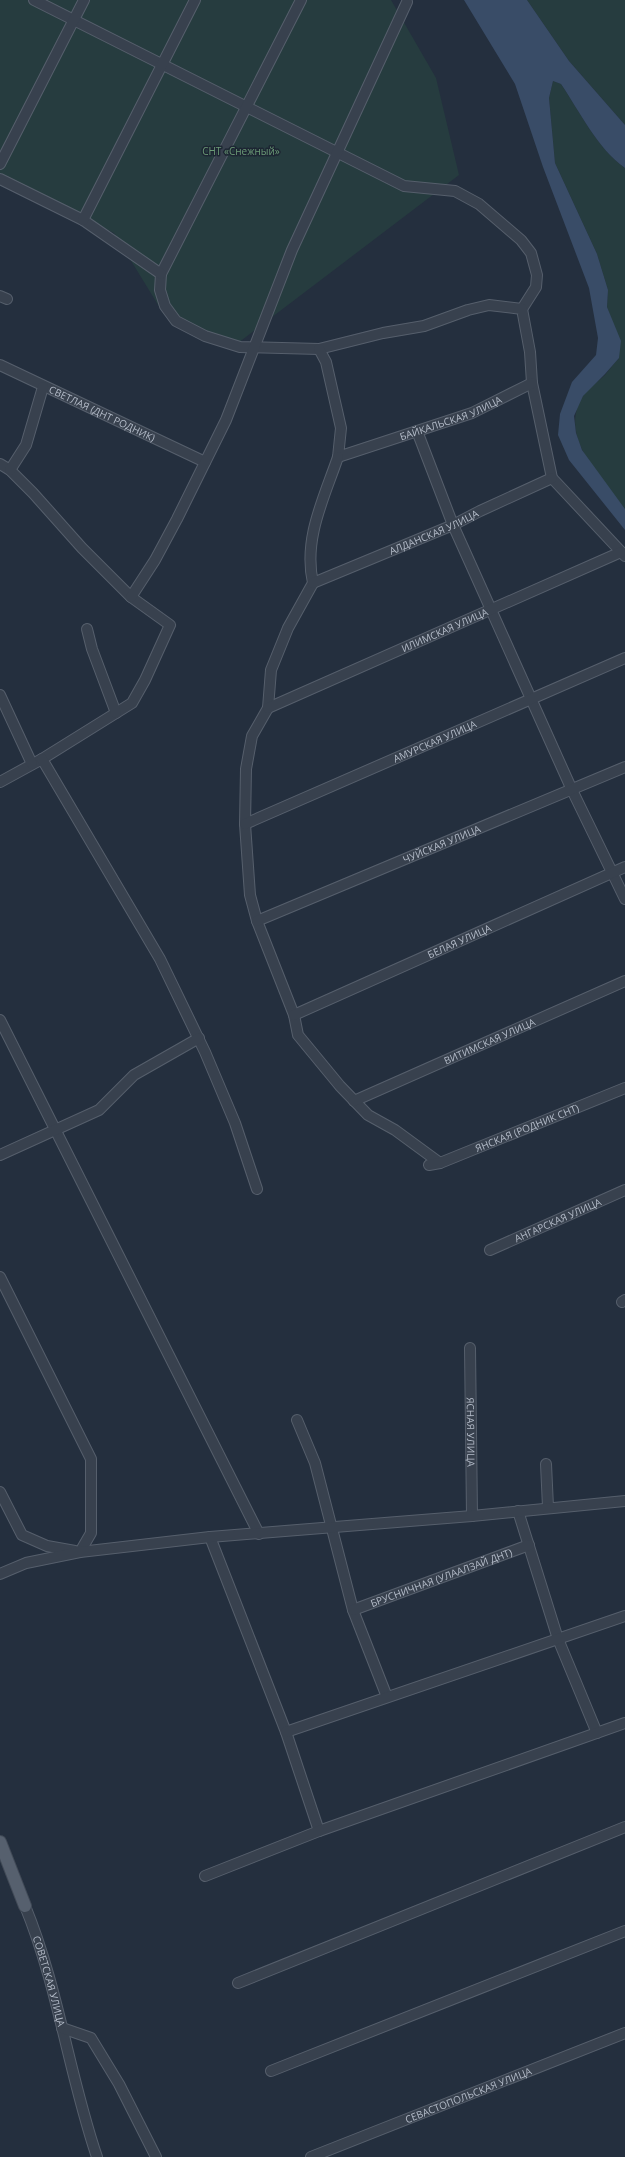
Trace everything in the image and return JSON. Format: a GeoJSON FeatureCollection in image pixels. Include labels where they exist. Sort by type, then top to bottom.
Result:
{"type":"FeatureCollection","features":[{"type":"Feature","properties":{"kind":"main road","name":"СОВЕТСКАЯ УЛИЦА"},"geometry":{"type":"LineString","coordinates":[[0,1842],[25,1906]]}},
{"type":"Feature","properties":{"kind":"street"},"geometry":{"type":"LineString","coordinates":[[34,0],[404,186],[455,191],[479,204],[521,240],[531,253],[537,275],[536,287],[522,310],[530,352],[532,383],[552,478],[623,554]]}},
{"type":"Feature","properties":{"kind":"street"},"geometry":{"type":"LineString","coordinates":[[0,164],[84,0]]}},
{"type":"Feature","properties":{"kind":"street"},"geometry":{"type":"LineString","coordinates":[[83,220],[195,0]]}},
{"type":"Feature","properties":{"kind":"street"},"geometry":{"type":"LineString","coordinates":[[301,0],[161,274],[160,290],[166,306],[176,321],[205,336],[240,348],[319,349],[383,333],[424,326],[468,310],[489,305],[522,310]]}},
{"type":"Feature","properties":{"kind":"street"},"geometry":{"type":"LineString","coordinates":[[131,597],[159,553],[226,420],[292,250],[338,153],[406,2]]}},
{"type":"Feature","properties":{"kind":"street"},"geometry":{"type":"LineString","coordinates":[[0,180],[83,220],[161,274]]}},
{"type":"Feature","properties":{"kind":"street"},"geometry":{"type":"LineString","coordinates":[[319,349],[326,362],[341,428],[338,457],[312,533],[309,566],[313,583],[288,628],[271,670],[268,708],[252,736],[247,762],[245,824],[250,895],[258,921],[294,1015],[298,1035],[354,1101],[368,1115],[395,1130],[440,1163]]}},
{"type":"Feature","properties":{"kind":"street","name":"СВЕТЛАЯ (ДНТ РОДНИК)"},"geometry":{"type":"LineString","coordinates":[[0,365],[205,462]]}},
{"type":"Feature","properties":{"kind":"street","name":"БАЙКАЛЬСКАЯ УЛИЦА"},"geometry":{"type":"LineString","coordinates":[[338,457],[472,413],[532,383]]}},
{"type":"Feature","properties":{"kind":"street"},"geometry":{"type":"LineString","coordinates":[[10,470],[26,445],[43,386]]}},
{"type":"Feature","properties":{"kind":"street"},"geometry":{"type":"LineString","coordinates":[[417,431],[453,525],[493,610],[572,790],[614,872],[625,899]]}},
{"type":"Feature","properties":{"kind":"street"},"geometry":{"type":"LineString","coordinates":[[0,464],[10,470],[131,597],[170,625],[145,680],[132,703],[42,759],[0,782]]}},
{"type":"Feature","properties":{"kind":"street","name":"АЛДАНСКАЯ УЛИЦА"},"geometry":{"type":"LineString","coordinates":[[313,583],[453,525],[552,478]]}},
{"type":"Feature","properties":{"kind":"street","name":"ИЛИМСКАЯ УЛИЦА"},"geometry":{"type":"LineString","coordinates":[[268,708],[623,554]]}},
{"type":"Feature","properties":{"kind":"street"},"geometry":{"type":"LineString","coordinates":[[87,629],[92,649],[116,713]]}},
{"type":"Feature","properties":{"kind":"street","name":"АМУРСКАЯ УЛИЦА"},"geometry":{"type":"LineString","coordinates":[[245,824],[625,658]]}},
{"type":"Feature","properties":{"kind":"street"},"geometry":{"type":"LineString","coordinates":[[0,695],[32,764]]}},
{"type":"Feature","properties":{"kind":"street"},"geometry":{"type":"LineString","coordinates":[[42,759],[160,959],[199,1038],[235,1124],[257,1189]]}},
{"type":"Feature","properties":{"kind":"street","name":"ЧУЙСКАЯ УЛИЦА"},"geometry":{"type":"LineString","coordinates":[[258,921],[625,767]]}},
{"type":"Feature","properties":{"kind":"street","name":"БЕЛАЯ УЛИЦА"},"geometry":{"type":"LineString","coordinates":[[294,1015],[625,867]]}},
{"type":"Feature","properties":{"kind":"street","name":"ВИТИМСКАЯ УЛИЦА"},"geometry":{"type":"LineString","coordinates":[[354,1101],[625,981]]}},
{"type":"Feature","properties":{"kind":"street"},"geometry":{"type":"LineString","coordinates":[[0,1020],[259,1534]]}},
{"type":"Feature","properties":{"kind":"street"},"geometry":{"type":"LineString","coordinates":[[0,1155],[99,1110],[134,1075],[199,1038]]}},
{"type":"Feature","properties":{"kind":"street","name":"ЯНСКАЯ (РОДНИК СНТ)"},"geometry":{"type":"LineString","coordinates":[[429,1165],[440,1163],[625,1088]]}},
{"type":"Feature","properties":{"kind":"street","name":"АНГАРСКАЯ УЛИЦА"},"geometry":{"type":"LineString","coordinates":[[490,1250],[625,1190]]}},
{"type":"Feature","properties":{"kind":"street"},"geometry":{"type":"LineString","coordinates":[[0,1277],[91,1459],[91,1533],[80,1552]]}},
{"type":"Feature","properties":{"kind":"street","name":"ЯСНАЯ УЛИЦА"},"geometry":{"type":"LineString","coordinates":[[470,1348],[472,1516]]}},
{"type":"Feature","properties":{"kind":"street"},"geometry":{"type":"LineString","coordinates":[[297,1420],[315,1463],[353,1610],[387,1697]]}},
{"type":"Feature","properties":{"kind":"street"},"geometry":{"type":"LineString","coordinates":[[546,1464],[548,1508]]}},
{"type":"Feature","properties":{"kind":"street"},"geometry":{"type":"LineString","coordinates":[[0,1492],[22,1535],[47,1546],[80,1552]]}},
{"type":"Feature","properties":{"kind":"street"},"geometry":{"type":"LineString","coordinates":[[0,1574],[26,1563],[80,1552],[210,1537],[472,1516],[625,1501]]}},
{"type":"Feature","properties":{"kind":"street"},"geometry":{"type":"LineString","coordinates":[[518,1511],[558,1639],[597,1733]]}},
{"type":"Feature","properties":{"kind":"street"},"geometry":{"type":"LineString","coordinates":[[210,1537],[286,1732],[319,1831]]}},
{"type":"Feature","properties":{"kind":"street","name":"БРУСНИЧНАЯ (УЛААЛЗАЙ ДНТ)"},"geometry":{"type":"LineString","coordinates":[[353,1610],[529,1545]]}},
{"type":"Feature","properties":{"kind":"street"},"geometry":{"type":"LineString","coordinates":[[286,1732],[625,1616]]}},
{"type":"Feature","properties":{"kind":"street"},"geometry":{"type":"LineString","coordinates":[[205,1876],[319,1831],[625,1723]]}},
{"type":"Feature","properties":{"kind":"street"},"geometry":{"type":"LineString","coordinates":[[238,1983],[625,1827]]}},
{"type":"Feature","properties":{"kind":"street","name":"СОВЕТСКАЯ УЛИЦА"},"geometry":{"type":"LineString","coordinates":[[25,1906],[38,1939],[86,2126],[97,2157]]}},
{"type":"Feature","properties":{"kind":"street"},"geometry":{"type":"LineString","coordinates":[[271,2071],[625,1931]]}},
{"type":"Feature","properties":{"kind":"street"},"geometry":{"type":"LineString","coordinates":[[62,2028],[91,2038],[119,2084],[156,2157]]}},
{"type":"Feature","properties":{"kind":"street","name":"СЕВАСТОПОЛЬСКАЯ УЛИЦА"},"geometry":{"type":"LineString","coordinates":[[311,2157],[625,2033]]}},
{"type":"Feature","properties":{"kind":"green space","name":"СНТ «Снежный»"},"geometry":{"type":"Polygon","coordinates":[[[0,0],[391,0],[436,78],[459,175],[234,346],[160,308],[114,233],[0,176],[0,0]]]}},
{"type":"Feature","properties":{"kind":"green space"},"geometry":{"type":"Polygon","coordinates":[[[527,0],[625,0],[625,125],[569,61],[527,0]]]}},
{"type":"Feature","properties":{"kind":"green space"},"geometry":{"type":"Polygon","coordinates":[[[553,81],[561,84],[597,140],[615,160],[625,168],[625,509],[586,456],[579,442],[575,427],[576,411],[583,396],[605,375],[619,358],[613,324],[607,307],[608,290],[597,254],[555,163],[549,98],[553,81]]]}},
{"type":"Feature","properties":{"kind":"water"},"geometry":{"type":"Polygon","coordinates":[[[464,0],[527,0],[569,61],[625,125],[625,168],[615,160],[597,140],[561,84],[553,81],[549,98],[555,163],[597,254],[608,290],[607,307],[621,341],[619,358],[583,396],[574,416],[576,433],[582,450],[625,509],[625,530],[569,460],[558,435],[560,414],[572,382],[596,355],[598,338],[589,288],[543,167],[515,84],[464,0]]]}}]}
